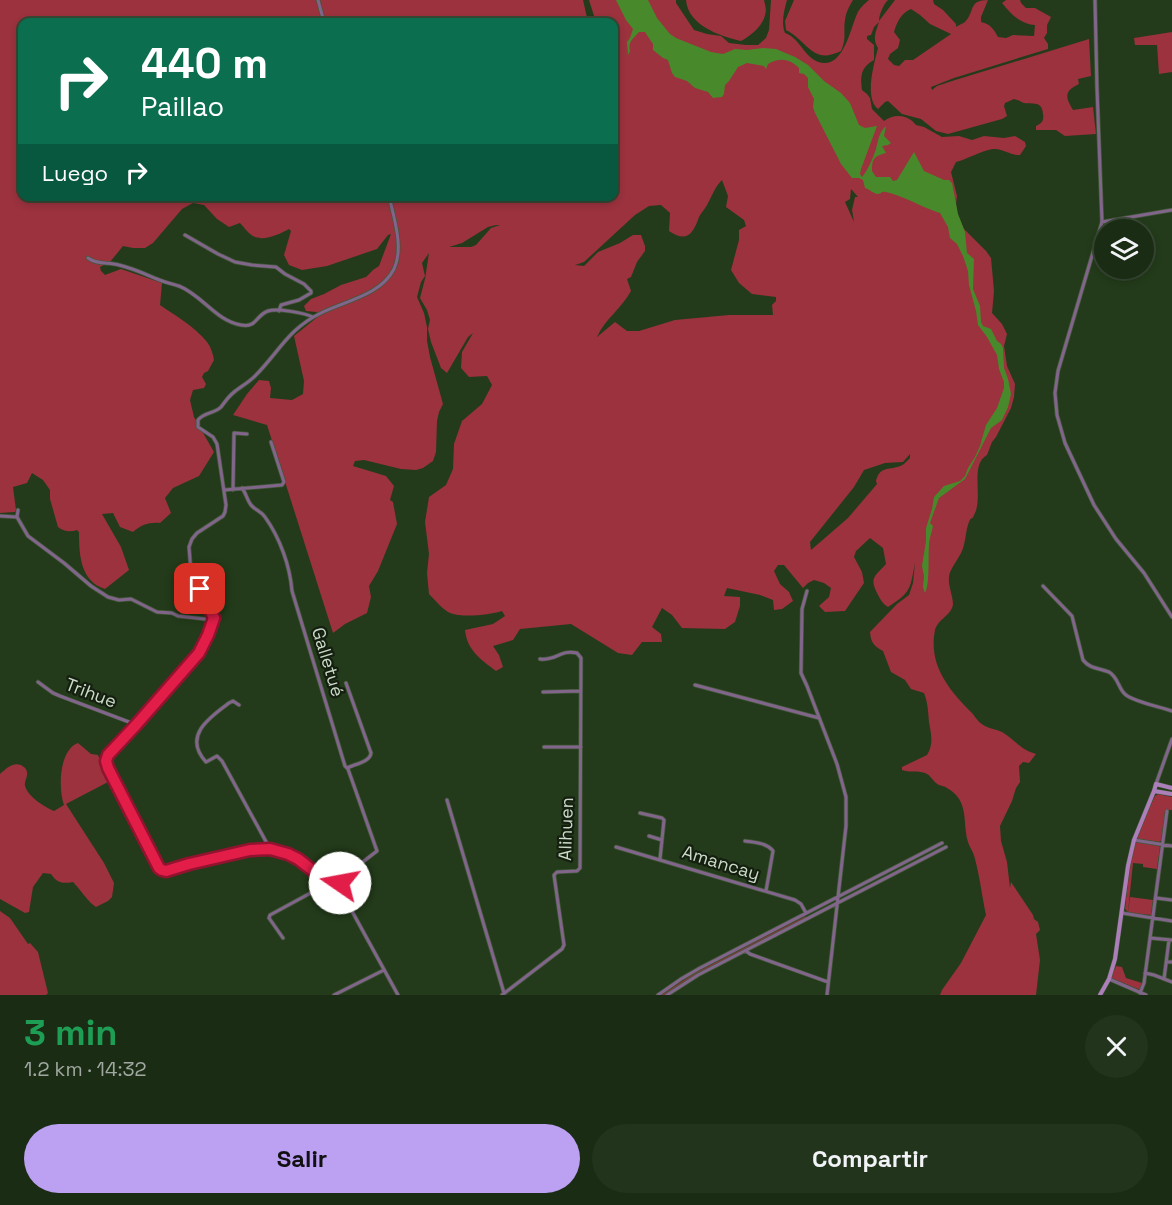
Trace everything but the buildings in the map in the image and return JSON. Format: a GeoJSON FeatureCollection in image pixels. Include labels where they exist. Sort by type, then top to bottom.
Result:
{"type":"FeatureCollection","features":[{"type":"Feature","properties":{"kind":"main road"},"geometry":{"type":"LineString","coordinates":[[1100,995],[1109,979],[1115,959],[1128,866],[1134,840],[1156,784],[1172,788]]}},
{"type":"Feature","properties":{"kind":"main road"},"geometry":{"type":"LineString","coordinates":[[1154,791],[1172,794]]}},
{"type":"Feature","properties":{"kind":"street"},"geometry":{"type":"LineString","coordinates":[[318,0],[323,18]]}},
{"type":"Feature","properties":{"kind":"street"},"geometry":{"type":"LineString","coordinates":[[1095,0],[1102,219]]}},
{"type":"Feature","properties":{"kind":"street"},"geometry":{"type":"LineString","coordinates":[[390,201],[399,247],[397,261],[391,274],[373,291],[313,317],[292,332],[254,378],[230,396],[219,409],[198,418],[198,427],[211,436],[217,444],[226,505],[224,514],[219,520],[197,533],[189,547],[190,572],[214,620],[199,653],[108,755],[106,763],[160,869],[166,871],[250,850],[270,849],[298,859],[342,893],[398,995]]}},
{"type":"Feature","properties":{"kind":"street"},"geometry":{"type":"LineString","coordinates":[[1120,219],[1172,210]]}},
{"type":"Feature","properties":{"kind":"street"},"geometry":{"type":"LineString","coordinates":[[185,235],[235,262],[276,267],[304,284],[311,291],[299,300],[281,305],[279,311]]}},
{"type":"Feature","properties":{"kind":"street"},"geometry":{"type":"LineString","coordinates":[[1094,249],[1058,371],[1055,393],[1057,415],[1065,443],[1094,505],[1116,539],[1144,573],[1172,617]]}},
{"type":"Feature","properties":{"kind":"street"},"geometry":{"type":"LineString","coordinates":[[88,258],[92,261],[119,265],[181,287],[198,297],[220,316],[243,326],[255,322],[267,311],[313,317]]}},
{"type":"Feature","properties":{"kind":"street"},"geometry":{"type":"LineString","coordinates":[[233,490],[234,433],[247,434]]}},
{"type":"Feature","properties":{"kind":"street"},"geometry":{"type":"LineString","coordinates":[[224,490],[282,485],[284,482],[271,442]]}},
{"type":"Feature","properties":{"kind":"street","name":"Galletué"},"geometry":{"type":"LineString","coordinates":[[242,488],[251,505],[265,517],[281,547],[345,766],[377,851],[342,878],[340,882],[342,893]]}},
{"type":"Feature","properties":{"kind":"street"},"geometry":{"type":"LineString","coordinates":[[18,510],[17,517],[28,536],[108,597],[119,600],[131,599],[157,612],[214,620]]}},
{"type":"Feature","properties":{"kind":"street"},"geometry":{"type":"LineString","coordinates":[[0,516],[17,517]]}},
{"type":"Feature","properties":{"kind":"street"},"geometry":{"type":"LineString","coordinates":[[1043,586],[1072,616],[1085,663],[1111,674],[1128,696],[1172,711]]}},
{"type":"Feature","properties":{"kind":"street"},"geometry":{"type":"LineString","coordinates":[[807,591],[802,609],[801,673],[837,764],[847,804],[826,995]]}},
{"type":"Feature","properties":{"kind":"street","name":"Alihuen"},"geometry":{"type":"LineString","coordinates":[[503,994],[563,947],[554,875],[557,872],[577,871],[580,868],[582,660],[578,654],[567,651],[551,659],[540,659]]}},
{"type":"Feature","properties":{"kind":"street","name":"Trihue"},"geometry":{"type":"LineString","coordinates":[[38,682],[53,693],[136,725]]}},
{"type":"Feature","properties":{"kind":"street"},"geometry":{"type":"LineString","coordinates":[[346,683],[371,753],[368,760],[347,768]]}},
{"type":"Feature","properties":{"kind":"street"},"geometry":{"type":"LineString","coordinates":[[695,685],[819,717]]}},
{"type":"Feature","properties":{"kind":"street"},"geometry":{"type":"LineString","coordinates":[[543,692],[581,691]]}},
{"type":"Feature","properties":{"kind":"street"},"geometry":{"type":"LineString","coordinates":[[239,705],[233,701],[207,719],[198,733],[197,742],[199,751],[206,762],[217,756],[222,761],[270,849]]}},
{"type":"Feature","properties":{"kind":"street"},"geometry":{"type":"LineString","coordinates":[[1156,784],[1172,740]]}},
{"type":"Feature","properties":{"kind":"street"},"geometry":{"type":"LineString","coordinates":[[544,747],[581,747]]}},
{"type":"Feature","properties":{"kind":"street"},"geometry":{"type":"LineString","coordinates":[[447,800],[503,994]]}},
{"type":"Feature","properties":{"kind":"street"},"geometry":{"type":"LineString","coordinates":[[1140,993],[1144,983],[1167,811]]}},
{"type":"Feature","properties":{"kind":"street"},"geometry":{"type":"LineString","coordinates":[[640,813],[664,820],[660,859]]}},
{"type":"Feature","properties":{"kind":"street"},"geometry":{"type":"LineString","coordinates":[[649,836],[662,840]]}},
{"type":"Feature","properties":{"kind":"street"},"geometry":{"type":"LineString","coordinates":[[745,840],[765,845],[773,850],[766,891]]}},
{"type":"Feature","properties":{"kind":"street"},"geometry":{"type":"LineString","coordinates":[[1134,840],[1172,846]]}},
{"type":"Feature","properties":{"kind":"street"},"geometry":{"type":"LineString","coordinates":[[658,995],[690,973],[942,843]]}},
{"type":"Feature","properties":{"kind":"street","name":"Amancay"},"geometry":{"type":"LineString","coordinates":[[616,847],[797,900],[806,913]]}},
{"type":"Feature","properties":{"kind":"street"},"geometry":{"type":"LineString","coordinates":[[667,995],[698,975],[946,847]]}},
{"type":"Feature","properties":{"kind":"street"},"geometry":{"type":"LineString","coordinates":[[885,872],[887,877]]}},
{"type":"Feature","properties":{"kind":"street"},"geometry":{"type":"LineString","coordinates":[[283,938],[269,918],[270,915],[329,883]]}},
{"type":"Feature","properties":{"kind":"street"},"geometry":{"type":"LineString","coordinates":[[839,885],[847,890],[852,889]]}},
{"type":"Feature","properties":{"kind":"street"},"geometry":{"type":"LineString","coordinates":[[1156,898],[1172,900]]}},
{"type":"Feature","properties":{"kind":"street"},"geometry":{"type":"LineString","coordinates":[[829,907],[835,914]]}},
{"type":"Feature","properties":{"kind":"street"},"geometry":{"type":"LineString","coordinates":[[806,913],[808,918]]}},
{"type":"Feature","properties":{"kind":"street"},"geometry":{"type":"LineString","coordinates":[[1122,913],[1172,921]]}},
{"type":"Feature","properties":{"kind":"street"},"geometry":{"type":"LineString","coordinates":[[1150,938],[1170,940],[1164,979]]}},
{"type":"Feature","properties":{"kind":"street"},"geometry":{"type":"LineString","coordinates":[[746,950],[750,954],[828,982]]}},
{"type":"Feature","properties":{"kind":"street"},"geometry":{"type":"LineString","coordinates":[[1166,962],[1172,962]]}},
{"type":"Feature","properties":{"kind":"street"},"geometry":{"type":"LineString","coordinates":[[334,995],[384,969]]}},
{"type":"Feature","properties":{"kind":"street"},"geometry":{"type":"LineString","coordinates":[[1145,973],[1172,982]]}},
{"type":"Feature","properties":{"kind":"street"},"geometry":{"type":"LineString","coordinates":[[1109,979],[1146,995]]}},
{"type":"Feature","properties":{"kind":"shaded area"},"geometry":{"type":"Polygon","coordinates":[[[0,0],[583,0],[587,18],[18,18],[18,201],[618,201],[618,18],[595,18],[589,0],[676,0],[694,30],[721,36],[729,43],[758,45],[766,38],[769,30],[771,0],[787,0],[783,21],[785,33],[794,38],[816,61],[825,63],[833,61],[844,48],[858,12],[869,0],[888,0],[879,21],[895,0],[933,0],[934,4],[956,24],[956,27],[965,22],[977,2],[988,0],[981,22],[990,26],[998,37],[1006,38],[1013,35],[1034,36],[1035,25],[1025,23],[1012,15],[1002,3],[1006,0],[1020,0],[1026,8],[1035,8],[1051,17],[1044,38],[1048,49],[954,78],[931,87],[932,90],[952,81],[1089,39],[1091,76],[1078,79],[1079,84],[1068,92],[1067,98],[1073,110],[1093,107],[1096,134],[1065,136],[1056,130],[1036,130],[1036,126],[1043,118],[1041,107],[1014,99],[1005,103],[1007,116],[1002,119],[948,134],[936,131],[921,119],[902,114],[888,101],[878,109],[874,104],[871,89],[878,48],[875,35],[879,22],[871,35],[867,36],[867,39],[874,45],[874,60],[862,72],[861,80],[862,90],[870,98],[872,109],[884,121],[897,116],[905,117],[916,125],[942,137],[959,136],[972,140],[984,136],[1004,138],[1015,136],[1025,142],[1026,146],[1020,155],[997,149],[983,151],[956,162],[951,172],[957,196],[957,213],[964,229],[991,258],[994,291],[992,313],[1007,334],[1004,346],[1007,366],[1015,384],[1011,408],[979,466],[977,508],[969,522],[963,549],[949,574],[952,608],[937,626],[934,643],[942,676],[978,720],[1036,754],[1029,763],[1023,762],[1019,766],[1020,782],[1000,826],[1010,888],[1011,882],[1038,922],[1040,930],[1036,934],[1040,960],[1036,995],[940,995],[961,963],[986,915],[977,866],[968,842],[964,812],[959,799],[927,774],[902,770],[902,767],[927,755],[931,747],[924,693],[911,689],[905,680],[891,672],[883,651],[873,644],[870,636],[870,632],[909,595],[915,563],[909,589],[888,607],[878,595],[873,581],[886,564],[883,548],[870,538],[856,551],[854,557],[862,572],[864,583],[845,611],[825,612],[819,606],[829,597],[831,588],[814,580],[803,588],[784,565],[778,565],[774,571],[780,584],[789,592],[793,601],[782,609],[774,610],[773,600],[727,588],[724,596],[740,597],[740,606],[735,622],[725,629],[682,628],[672,615],[662,608],[652,627],[661,634],[662,642],[642,642],[632,655],[618,653],[571,624],[520,629],[513,640],[493,646],[503,667],[496,671],[475,654],[468,643],[465,630],[493,624],[505,616],[502,611],[476,615],[450,613],[429,594],[427,573],[429,554],[425,522],[429,497],[446,485],[453,469],[454,444],[462,421],[482,404],[492,385],[487,376],[469,377],[461,368],[462,352],[473,333],[468,337],[447,373],[441,368],[431,342],[427,310],[420,298],[425,279],[429,253],[422,263],[425,276],[417,297],[424,313],[430,357],[443,404],[437,421],[436,452],[433,461],[416,470],[401,469],[364,460],[355,461],[353,466],[386,476],[394,486],[390,500],[393,502],[397,524],[378,571],[369,586],[371,597],[367,613],[333,633],[267,425],[233,415],[259,380],[269,381],[270,398],[292,400],[303,394],[304,381],[294,336],[320,315],[306,311],[304,306],[311,299],[341,285],[366,277],[379,266],[391,234],[377,249],[327,266],[302,270],[289,265],[284,255],[291,231],[289,229],[268,238],[255,237],[240,223],[229,227],[217,219],[204,205],[193,203],[182,209],[153,243],[145,248],[123,246],[110,262],[100,267],[101,271],[105,275],[121,269],[162,283],[160,305],[197,331],[211,348],[214,360],[202,377],[206,384],[204,388],[193,390],[190,400],[194,417],[214,452],[199,476],[173,488],[165,498],[171,513],[160,523],[145,524],[133,532],[120,527],[113,513],[102,514],[121,547],[129,570],[105,589],[90,580],[86,573],[81,558],[79,532],[77,530],[65,531],[58,527],[50,499],[50,490],[43,480],[32,473],[27,483],[13,487],[15,512],[0,513],[0,0]],[[911,9],[900,18],[894,32],[900,40],[898,48],[890,54],[888,59],[894,65],[899,66],[905,60],[913,60],[951,34],[930,24],[911,9]],[[722,180],[692,232],[688,235],[675,235],[669,231],[670,213],[661,205],[649,206],[635,215],[584,262],[575,265],[584,266],[598,252],[633,235],[641,235],[645,251],[637,262],[631,277],[627,279],[631,291],[597,337],[615,322],[627,331],[639,331],[675,320],[729,315],[773,315],[772,305],[776,297],[752,294],[739,283],[731,270],[739,240],[739,230],[746,226],[744,220],[726,207],[728,196],[722,180]],[[851,189],[850,199],[845,202],[854,222],[852,210],[855,197],[858,197],[851,189]],[[500,225],[488,227],[462,243],[449,247],[476,245],[491,228],[500,225]],[[910,454],[903,462],[885,463],[864,470],[854,487],[810,542],[811,550],[848,518],[877,484],[876,481],[882,471],[903,465],[910,458],[910,454]]]}},
{"type":"Feature","properties":{"kind":"shaded area"},"geometry":{"type":"Polygon","coordinates":[[[616,0],[648,0],[657,18],[670,34],[711,52],[723,54],[735,49],[776,49],[808,65],[850,103],[859,125],[865,128],[877,126],[861,169],[862,177],[872,160],[880,134],[886,126],[884,136],[891,143],[882,146],[886,153],[879,155],[873,161],[872,171],[876,177],[890,177],[893,181],[897,180],[914,152],[924,171],[952,183],[958,214],[965,232],[967,253],[974,259],[973,289],[980,306],[981,322],[983,326],[991,329],[1003,348],[1004,368],[1011,394],[1002,420],[991,428],[965,479],[939,498],[930,523],[933,526],[929,543],[925,593],[922,566],[926,528],[934,497],[944,486],[960,481],[965,476],[1004,388],[997,355],[978,325],[968,271],[957,244],[950,238],[948,227],[940,213],[889,193],[875,193],[865,188],[863,180],[852,178],[841,164],[815,113],[808,78],[799,73],[796,65],[781,60],[768,64],[766,69],[764,66],[747,63],[738,67],[725,85],[722,97],[713,98],[708,92],[675,77],[668,60],[653,50],[653,44],[645,32],[639,32],[632,40],[628,55],[627,42],[633,29],[616,0]]]}},
{"type":"Feature","properties":{"kind":"shaded area"},"geometry":{"type":"Polygon","coordinates":[[[686,0],[764,0],[766,13],[759,27],[741,41],[723,36],[698,23],[688,9],[686,0]]]}},
{"type":"Feature","properties":{"kind":"shaded area"},"geometry":{"type":"Polygon","coordinates":[[[794,0],[853,0],[845,17],[841,51],[831,55],[817,54],[786,30],[785,21],[794,0]]]}},
{"type":"Feature","properties":{"kind":"shaded area"},"geometry":{"type":"Polygon","coordinates":[[[1172,32],[1172,72],[1159,74],[1157,45],[1135,45],[1134,38],[1172,32]]]}},
{"type":"Feature","properties":{"kind":"shaded area"},"geometry":{"type":"Polygon","coordinates":[[[78,743],[91,754],[98,755],[108,782],[66,804],[104,863],[114,883],[112,897],[96,907],[73,882],[60,882],[51,874],[43,873],[33,887],[29,912],[25,913],[0,899],[0,774],[12,765],[23,766],[27,772],[25,784],[27,790],[37,801],[54,811],[64,805],[61,780],[64,761],[67,753],[78,743]]]}},
{"type":"Feature","properties":{"kind":"shaded area"},"geometry":{"type":"Polygon","coordinates":[[[1158,794],[1172,797],[1172,810],[1167,810],[1161,841],[1138,839],[1141,826],[1158,794]]]}},
{"type":"Feature","properties":{"kind":"shaded area"},"geometry":{"type":"Polygon","coordinates":[[[1134,843],[1160,847],[1157,869],[1133,863],[1128,912],[1125,909],[1130,863],[1134,843]]]}},
{"type":"Feature","properties":{"kind":"shaded area"},"geometry":{"type":"Polygon","coordinates":[[[1130,897],[1153,900],[1151,915],[1128,913],[1130,897]]]}},
{"type":"Feature","properties":{"kind":"shaded area"},"geometry":{"type":"Polygon","coordinates":[[[0,911],[10,918],[28,944],[30,943],[38,952],[48,993],[46,995],[0,995],[0,911]]]}},
{"type":"Feature","properties":{"kind":"shaded area"},"geometry":{"type":"Polygon","coordinates":[[[806,916],[695,975],[665,995],[661,995],[695,973],[806,916]]]}},
{"type":"Feature","properties":{"kind":"shaded area"},"geometry":{"type":"Polygon","coordinates":[[[1116,966],[1122,967],[1126,978],[1142,983],[1140,989],[1111,978],[1116,966]]]}},
{"type":"Feature","properties":{"kind":"route"},"geometry":{"type":"LineString","coordinates":[[200,589],[214,620],[199,653],[108,755],[106,761],[108,768],[162,870],[166,871],[250,850],[270,849],[302,861],[342,893],[340,883]]}}]}
